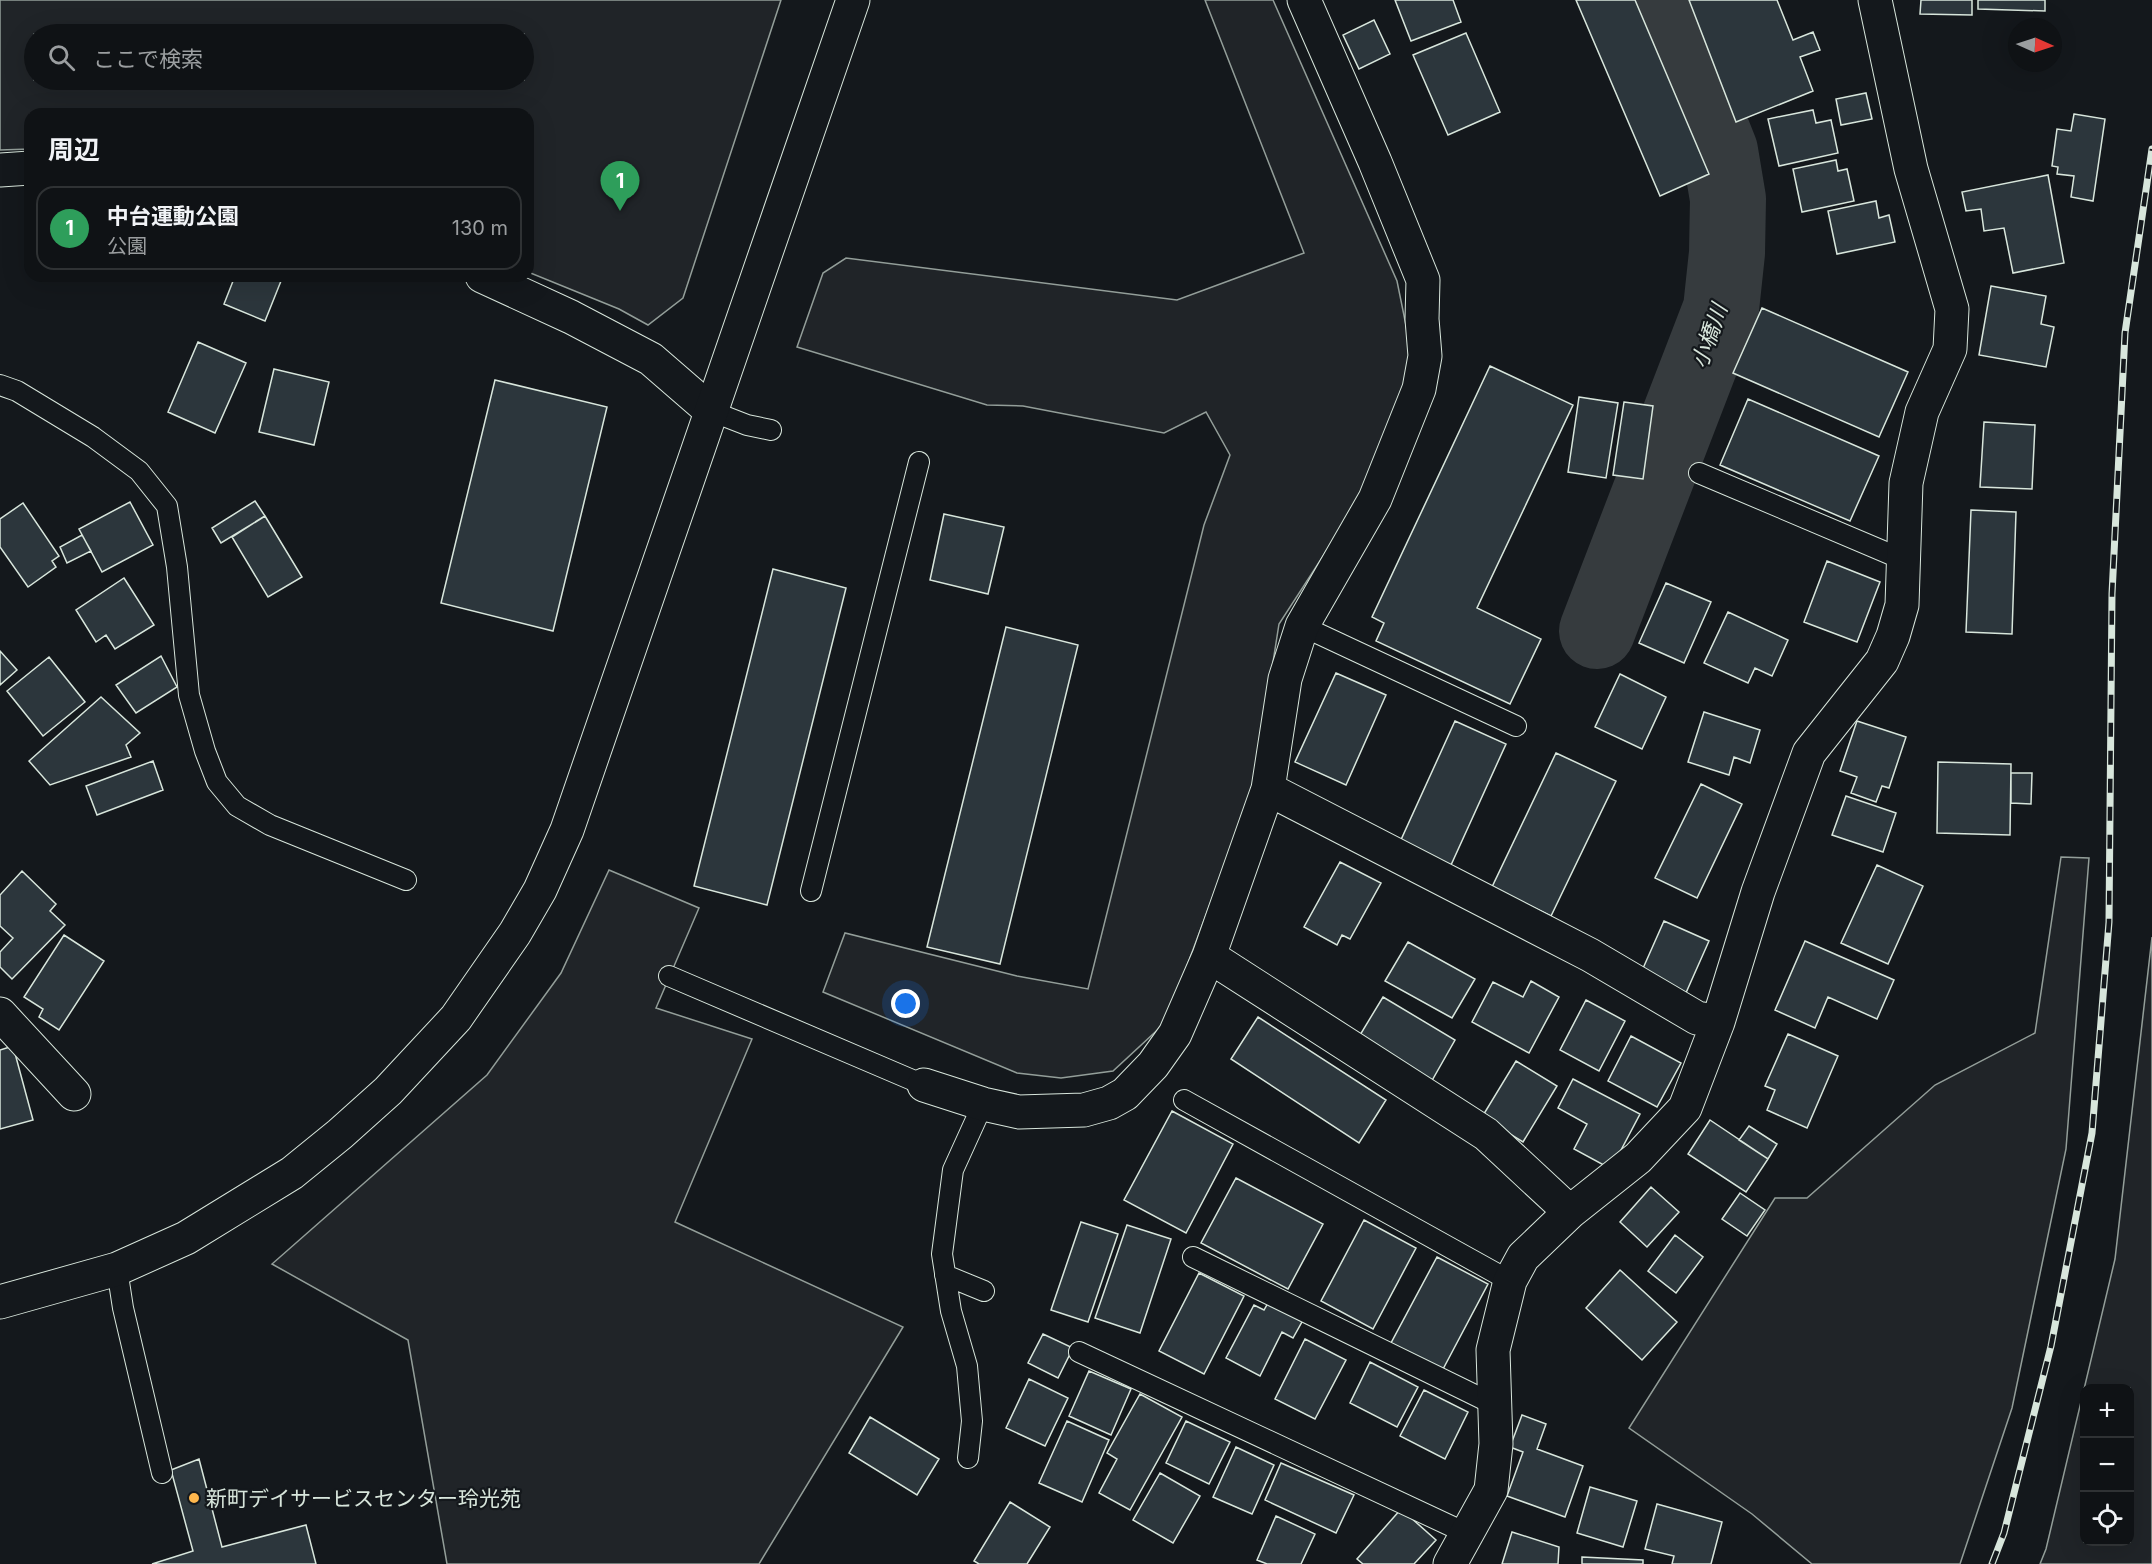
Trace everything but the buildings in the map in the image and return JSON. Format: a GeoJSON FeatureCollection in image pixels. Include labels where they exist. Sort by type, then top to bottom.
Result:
{"type":"FeatureCollection","features":[{"type":"Feature","properties":{"kind":"street"},"geometry":{"type":"LineString","coordinates":[[0,1302],[117,1269],[186,1238],[292,1173],[388,1091],[456,1018],[515,933],[540,890],[567,830],[853,0]]}},
{"type":"Feature","properties":{"kind":"street"},"geometry":{"type":"LineString","coordinates":[[924,1085],[983,1104],[1019,1112],[1084,1110],[1109,1103],[1125,1094],[1153,1065],[1175,1034],[1209,956],[1268,789],[1285,679],[1302,626],[1376,499],[1419,389],[1425,356],[1422,319],[1423,280],[1376,162],[1304,0]]}},
{"type":"Feature","properties":{"kind":"street"},"geometry":{"type":"LineString","coordinates":[[1450,1564],[1491,1490],[1496,1444],[1493,1350],[1510,1281],[1523,1257],[1570,1212],[1638,1158],[1685,1107],[1718,1022],[1758,892],[1809,753],[1882,661],[1893,636],[1902,605],[1906,483],[1912,448],[1922,412],[1950,349],[1952,309],[1911,169],[1875,0]]}},
{"type":"Feature","properties":{"kind":"street"},"geometry":{"type":"LineString","coordinates":[[0,170],[24,168]]}},
{"type":"Feature","properties":{"kind":"street"},"geometry":{"type":"LineString","coordinates":[[495,282],[571,316],[651,359],[711,411]]}},
{"type":"Feature","properties":{"kind":"street"},"geometry":{"type":"LineString","coordinates":[[1268,789],[1590,955],[1697,1018],[1718,1022]]}},
{"type":"Feature","properties":{"kind":"street"},"geometry":{"type":"LineString","coordinates":[[1209,956],[1486,1134],[1570,1212]]}},
{"type":"Feature","properties":{"kind":"street"},"geometry":{"type":"LineString","coordinates":[[0,1014],[74,1094]]}},
{"type":"Feature","properties":{"kind":"lane"},"geometry":{"type":"LineString","coordinates":[[0,385],[17,391],[93,437],[138,471],[167,506],[177,567],[189,695],[205,751],[217,782],[237,806],[270,825],[406,880]]}},
{"type":"Feature","properties":{"kind":"lane"},"geometry":{"type":"LineString","coordinates":[[711,411],[747,425],[771,430]]}},
{"type":"Feature","properties":{"kind":"lane"},"geometry":{"type":"LineString","coordinates":[[811,891],[919,462]]}},
{"type":"Feature","properties":{"kind":"lane"},"geometry":{"type":"LineString","coordinates":[[1699,473],[1904,560]]}},
{"type":"Feature","properties":{"kind":"lane"},"geometry":{"type":"LineString","coordinates":[[1302,626],[1516,726]]}},
{"type":"Feature","properties":{"kind":"lane"},"geometry":{"type":"LineString","coordinates":[[669,976],[924,1085]]}},
{"type":"Feature","properties":{"kind":"lane"},"geometry":{"type":"LineString","coordinates":[[1184,1100],[1510,1281]]}},
{"type":"Feature","properties":{"kind":"lane"},"geometry":{"type":"LineString","coordinates":[[968,1458],[972,1421],[967,1366],[951,1311],[942,1254],[953,1170],[983,1104]]}},
{"type":"Feature","properties":{"kind":"lane"},"geometry":{"type":"LineString","coordinates":[[1193,1257],[1493,1404]]}},
{"type":"Feature","properties":{"kind":"lane"},"geometry":{"type":"LineString","coordinates":[[117,1269],[123,1308],[162,1473]]}},
{"type":"Feature","properties":{"kind":"lane"},"geometry":{"type":"LineString","coordinates":[[945,1275],[984,1291]]}},
{"type":"Feature","properties":{"kind":"lane"},"geometry":{"type":"LineString","coordinates":[[1079,1352],[1468,1534]]}},
{"type":"Feature","properties":{"kind":"shaded area"},"geometry":{"type":"Polygon","coordinates":[[[0,0],[781,0],[683,298],[648,325],[619,309],[534,274],[534,108],[24,108],[24,149],[0,150],[0,0]]]}},
{"type":"Feature","properties":{"kind":"shaded area"},"geometry":{"type":"Polygon","coordinates":[[[1205,0],[1273,0],[1397,281],[1411,350],[1408,386],[1353,510],[1279,624],[1253,789],[1166,1022],[1113,1071],[1061,1078],[1017,1073],[823,992],[845,933],[1017,976],[1088,989],[1204,525],[1230,455],[1206,412],[1164,433],[1023,406],[987,405],[797,347],[823,273],[846,258],[1177,300],[1304,253],[1205,0]]]}},
{"type":"Feature","properties":{"kind":"shaded area"},"geometry":{"type":"Polygon","coordinates":[[[2061,857],[2089,858],[2066,1149],[2012,1408],[1960,1564],[1812,1564],[1752,1514],[1629,1428],[1775,1198],[1807,1198],[1935,1085],[2035,1033],[2061,857]]]}},
{"type":"Feature","properties":{"kind":"shaded area"},"geometry":{"type":"Polygon","coordinates":[[[609,870],[699,908],[656,1008],[752,1039],[675,1222],[903,1327],[759,1564],[447,1564],[408,1340],[272,1264],[487,1075],[561,973],[609,870]]]}},
{"type":"Feature","properties":{"kind":"shaded area"},"geometry":{"type":"Polygon","coordinates":[[[2152,937],[2152,1564],[2040,1564],[2046,1549],[2080,1406],[2080,1546],[2134,1546],[2134,1384],[2085,1384],[2115,1259],[2152,937]]]}},
{"type":"Feature","properties":{"kind":"waterway","name":"小橋川"},"geometry":{"type":"LineString","coordinates":[[1597,631],[1721,309],[1727,253],[1728,199],[1720,151],[1660,0]]}},
{"type":"Feature","properties":{"kind":"railway"},"geometry":{"type":"LineString","coordinates":[[1992,1564],[2004,1533],[2051,1346],[2092,1133],[2109,922],[2112,594],[2125,333],[2152,149]]}},
{"type":"Feature","properties":{"kind":"place","name":"中台運動公園"},"geometry":{"type":"Point","coordinates":[620,211]}},
{"type":"Feature","properties":{"kind":"place","name":"新町デイサービスセンター玲光苑"},"geometry":{"type":"Point","coordinates":[194,1498]}}]}
